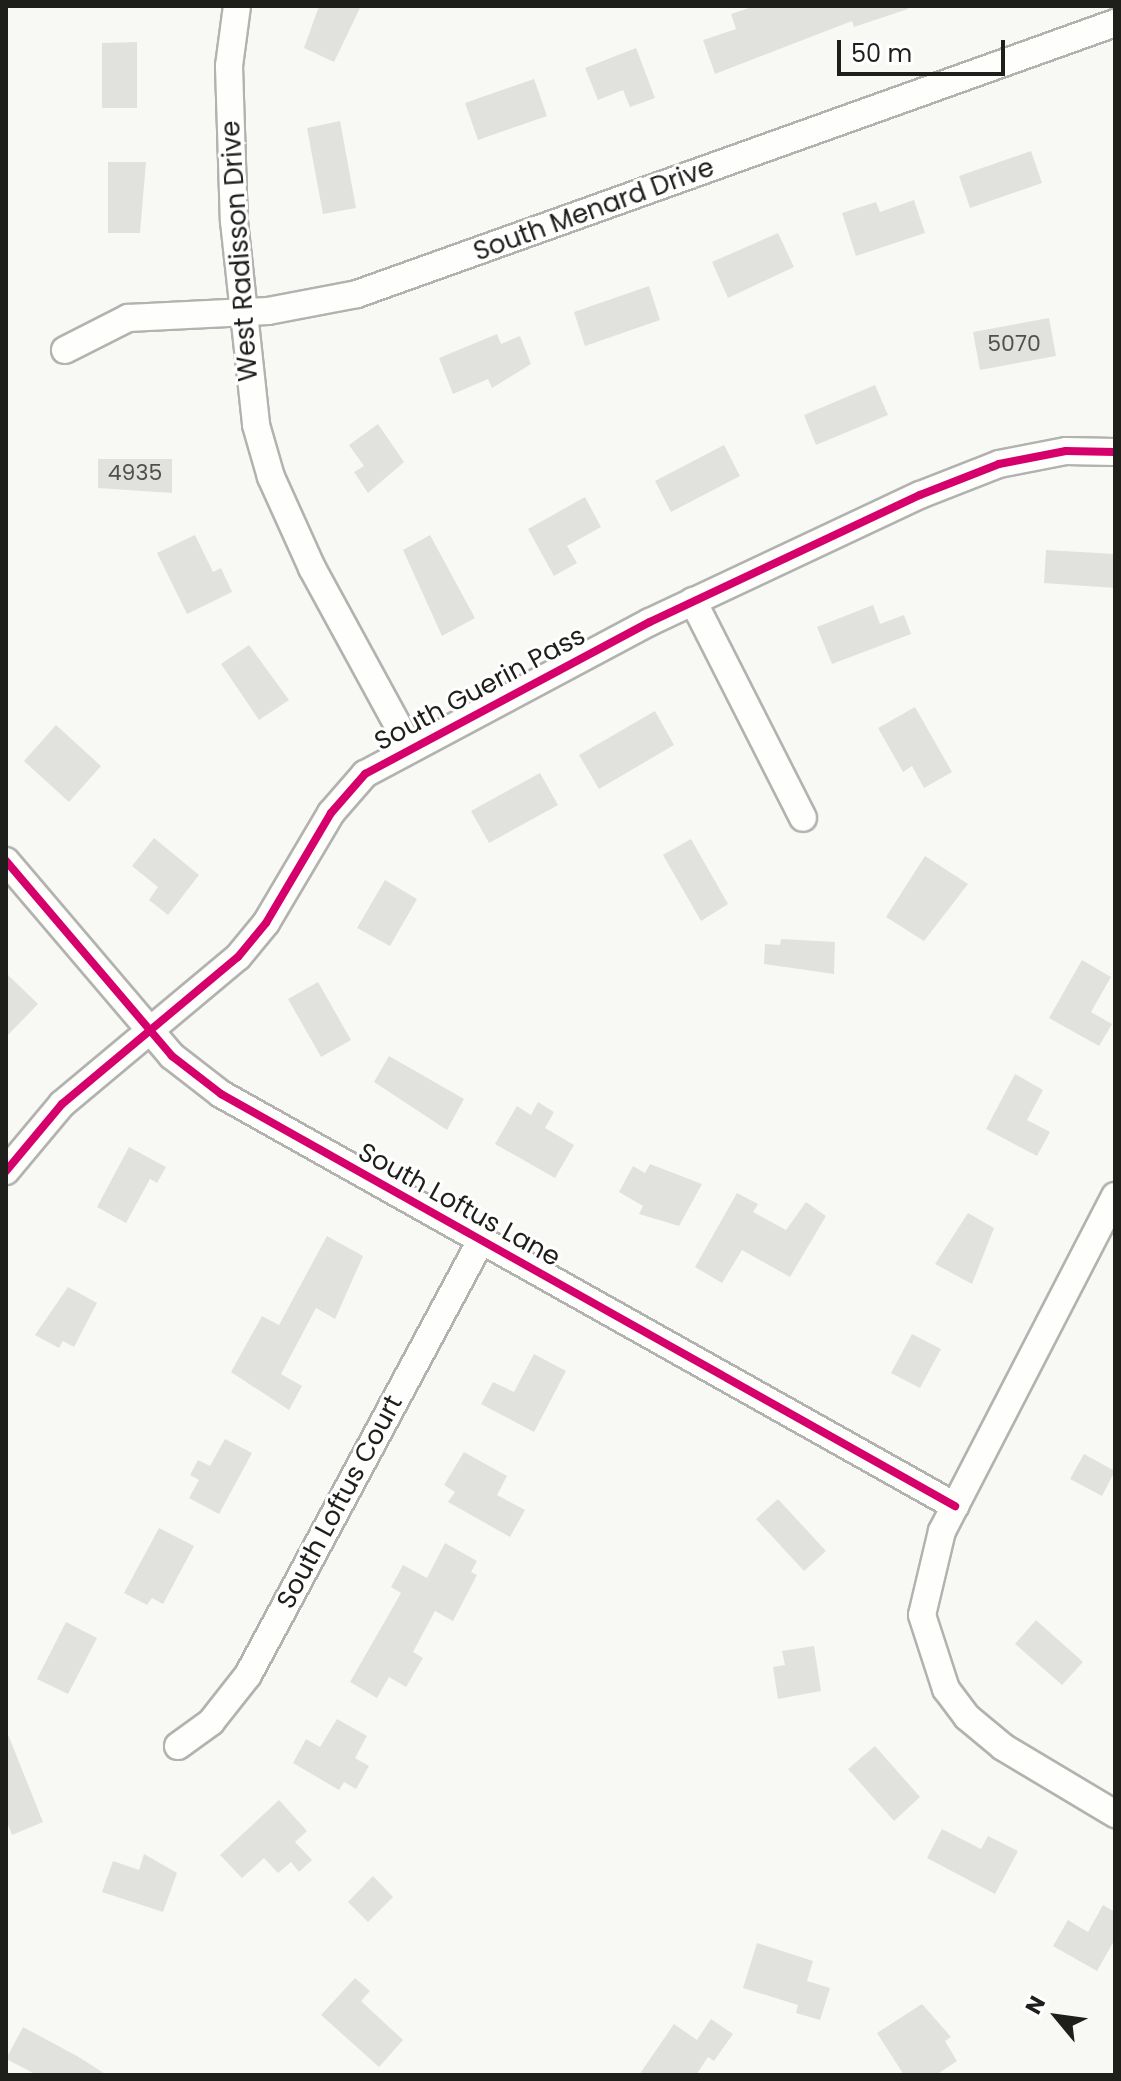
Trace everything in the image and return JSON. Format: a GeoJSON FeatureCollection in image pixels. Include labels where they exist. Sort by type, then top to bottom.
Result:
{"type":"FeatureCollection","features":[{"type":"Feature","properties":{"kind":"street","name":"West Radisson Drive"},"geometry":{"type":"LineString","coordinates":[[237,6],[229,66],[240,312],[247,381],[271,477],[364,671],[410,748]]}},
{"type":"Feature","properties":{"kind":"street","name":"South Menard Drive"},"geometry":{"type":"LineString","coordinates":[[65,350],[128,318],[240,312],[357,294],[1115,23]]}},
{"type":"Feature","properties":{"kind":"street","name":"South Guerin Pass"},"geometry":{"type":"LineString","coordinates":[[6,1171],[62,1104],[238,957],[266,923],[347,791],[410,748],[693,601],[999,464],[1066,451],[1115,452]]}},
{"type":"Feature","properties":{"kind":"street"},"geometry":{"type":"LineString","coordinates":[[693,601],[803,818]]}},
{"type":"Feature","properties":{"kind":"street","name":"South Loftus Lane"},"geometry":{"type":"LineString","coordinates":[[6,861],[149,1029],[221,1094],[955,1506]]}},
{"type":"Feature","properties":{"kind":"street"},"geometry":{"type":"LineString","coordinates":[[1112,1209],[955,1506],[928,1570],[922,1615],[946,1689],[1003,1747],[1115,1814]]}},
{"type":"Feature","properties":{"kind":"street","name":"South Loftus Court"},"geometry":{"type":"LineString","coordinates":[[178,1746],[211,1722],[248,1675],[481,1240]]}},
{"type":"Feature","properties":{"kind":"building"},"geometry":{"type":"Polygon","coordinates":[[[319,6],[361,6],[334,62],[304,48],[319,6]]]}},
{"type":"Feature","properties":{"kind":"building"},"geometry":{"type":"Polygon","coordinates":[[[755,6],[907,6],[908,9],[854,27],[852,21],[715,74],[703,40],[736,29],[731,14],[755,6]]]}},
{"type":"Feature","properties":{"kind":"building"},"geometry":{"type":"Polygon","coordinates":[[[137,42],[137,108],[102,108],[102,43],[137,42]]]}},
{"type":"Feature","properties":{"kind":"building"},"geometry":{"type":"Polygon","coordinates":[[[636,48],[655,98],[630,107],[623,90],[598,100],[585,68],[636,48]]]}},
{"type":"Feature","properties":{"kind":"building"},"geometry":{"type":"Polygon","coordinates":[[[534,79],[547,116],[478,140],[465,103],[534,79]]]}},
{"type":"Feature","properties":{"kind":"building"},"geometry":{"type":"Polygon","coordinates":[[[340,121],[356,208],[323,214],[307,128],[340,121]]]}},
{"type":"Feature","properties":{"kind":"building"},"geometry":{"type":"Polygon","coordinates":[[[1031,151],[1042,183],[970,208],[959,176],[1031,151]]]}},
{"type":"Feature","properties":{"kind":"building"},"geometry":{"type":"Polygon","coordinates":[[[108,162],[146,162],[140,233],[108,233],[108,162]]]}},
{"type":"Feature","properties":{"kind":"building"},"geometry":{"type":"Polygon","coordinates":[[[914,200],[925,233],[856,256],[842,213],[876,202],[880,212],[914,200]]]}},
{"type":"Feature","properties":{"kind":"building"},"geometry":{"type":"Polygon","coordinates":[[[778,233],[794,267],[728,298],[712,262],[778,233]]]}},
{"type":"Feature","properties":{"kind":"building"},"geometry":{"type":"Polygon","coordinates":[[[649,286],[660,320],[585,346],[574,312],[649,286]]]}},
{"type":"Feature","properties":{"kind":"building"},"geometry":{"type":"Polygon","coordinates":[[[1049,318],[1056,356],[980,370],[973,332],[1049,318]]]}},
{"type":"Feature","properties":{"kind":"building"},"geometry":{"type":"Polygon","coordinates":[[[497,334],[501,344],[520,336],[531,364],[492,388],[488,379],[453,394],[439,358],[497,334]]]}},
{"type":"Feature","properties":{"kind":"building"},"geometry":{"type":"Polygon","coordinates":[[[875,385],[888,415],[816,445],[804,415],[875,385]]]}},
{"type":"Feature","properties":{"kind":"building"},"geometry":{"type":"Polygon","coordinates":[[[378,424],[404,462],[368,493],[354,472],[364,466],[349,445],[378,424]]]}},
{"type":"Feature","properties":{"kind":"building"},"geometry":{"type":"Polygon","coordinates":[[[724,445],[740,476],[671,512],[655,481],[724,445]]]}},
{"type":"Feature","properties":{"kind":"building"},"geometry":{"type":"Polygon","coordinates":[[[98,459],[172,459],[172,493],[98,488],[98,459]]]}},
{"type":"Feature","properties":{"kind":"building"},"geometry":{"type":"Polygon","coordinates":[[[585,497],[601,527],[567,546],[577,563],[554,576],[528,529],[585,497]]]}},
{"type":"Feature","properties":{"kind":"building"},"geometry":{"type":"Polygon","coordinates":[[[195,535],[213,572],[221,568],[232,592],[187,614],[157,553],[195,535]]]}},
{"type":"Feature","properties":{"kind":"building"},"geometry":{"type":"Polygon","coordinates":[[[430,535],[475,618],[442,636],[403,550],[430,535]]]}},
{"type":"Feature","properties":{"kind":"building"},"geometry":{"type":"Polygon","coordinates":[[[1046,550],[1115,554],[1115,588],[1044,583],[1046,550]]]}},
{"type":"Feature","properties":{"kind":"building"},"geometry":{"type":"Polygon","coordinates":[[[873,605],[880,624],[904,615],[911,634],[832,664],[817,627],[873,605]]]}},
{"type":"Feature","properties":{"kind":"building"},"geometry":{"type":"Polygon","coordinates":[[[249,645],[289,700],[259,720],[221,664],[249,645]]]}},
{"type":"Feature","properties":{"kind":"building"},"geometry":{"type":"Polygon","coordinates":[[[915,707],[952,772],[924,788],[912,766],[903,772],[878,728],[915,707]]]}},
{"type":"Feature","properties":{"kind":"building"},"geometry":{"type":"Polygon","coordinates":[[[655,711],[674,745],[599,789],[579,755],[655,711]]]}},
{"type":"Feature","properties":{"kind":"building"},"geometry":{"type":"Polygon","coordinates":[[[56,725],[101,766],[69,802],[24,761],[56,725]]]}},
{"type":"Feature","properties":{"kind":"building"},"geometry":{"type":"Polygon","coordinates":[[[540,773],[558,805],[489,843],[471,811],[540,773]]]}},
{"type":"Feature","properties":{"kind":"building"},"geometry":{"type":"Polygon","coordinates":[[[154,838],[199,875],[168,915],[149,900],[158,887],[132,866],[154,838]]]}},
{"type":"Feature","properties":{"kind":"building"},"geometry":{"type":"Polygon","coordinates":[[[691,839],[728,904],[701,921],[663,855],[691,839]]]}},
{"type":"Feature","properties":{"kind":"building"},"geometry":{"type":"Polygon","coordinates":[[[925,856],[968,884],[924,941],[886,917],[925,856]]]}},
{"type":"Feature","properties":{"kind":"building"},"geometry":{"type":"Polygon","coordinates":[[[385,880],[417,899],[390,946],[357,928],[385,880]]]}},
{"type":"Feature","properties":{"kind":"building"},"geometry":{"type":"Polygon","coordinates":[[[781,939],[835,942],[834,974],[764,964],[765,944],[780,945],[781,939]]]}},
{"type":"Feature","properties":{"kind":"building"},"geometry":{"type":"Polygon","coordinates":[[[1082,960],[1111,977],[1091,1012],[1112,1024],[1099,1046],[1049,1018],[1082,960]]]}},
{"type":"Feature","properties":{"kind":"building"},"geometry":{"type":"Polygon","coordinates":[[[6,973],[38,1004],[6,1037],[6,973]]]}},
{"type":"Feature","properties":{"kind":"building"},"geometry":{"type":"Polygon","coordinates":[[[318,982],[351,1040],[321,1057],[288,999],[318,982]]]}},
{"type":"Feature","properties":{"kind":"building"},"geometry":{"type":"Polygon","coordinates":[[[389,1056],[464,1099],[447,1130],[374,1082],[389,1056]]]}},
{"type":"Feature","properties":{"kind":"building"},"geometry":{"type":"Polygon","coordinates":[[[1015,1074],[1043,1090],[1027,1120],[1050,1132],[1037,1156],[986,1129],[1015,1074]]]}},
{"type":"Feature","properties":{"kind":"building"},"geometry":{"type":"Polygon","coordinates":[[[538,1102],[554,1112],[545,1128],[574,1145],[555,1178],[495,1144],[517,1106],[531,1115],[538,1102]]]}},
{"type":"Feature","properties":{"kind":"building"},"geometry":{"type":"Polygon","coordinates":[[[129,1147],[166,1167],[157,1183],[150,1179],[126,1223],[97,1207],[129,1147]]]}},
{"type":"Feature","properties":{"kind":"building"},"geometry":{"type":"Polygon","coordinates":[[[650,1164],[702,1184],[679,1226],[639,1214],[643,1206],[619,1192],[633,1166],[645,1173],[650,1164]]]}},
{"type":"Feature","properties":{"kind":"building"},"geometry":{"type":"Polygon","coordinates":[[[737,1193],[758,1204],[753,1212],[786,1230],[806,1202],[826,1216],[790,1277],[742,1250],[722,1283],[695,1267],[737,1193]]]}},
{"type":"Feature","properties":{"kind":"building"},"geometry":{"type":"Polygon","coordinates":[[[968,1213],[994,1228],[972,1284],[935,1264],[968,1213]]]}},
{"type":"Feature","properties":{"kind":"building"},"geometry":{"type":"Polygon","coordinates":[[[327,1236],[363,1256],[335,1319],[316,1308],[281,1374],[302,1386],[289,1410],[231,1372],[262,1316],[279,1325],[327,1236]]]}},
{"type":"Feature","properties":{"kind":"building"},"geometry":{"type":"Polygon","coordinates":[[[68,1287],[97,1303],[74,1347],[63,1341],[59,1348],[35,1335],[68,1287]]]}},
{"type":"Feature","properties":{"kind":"building"},"geometry":{"type":"Polygon","coordinates":[[[912,1334],[941,1349],[920,1388],[891,1373],[912,1334]]]}},
{"type":"Feature","properties":{"kind":"building"},"geometry":{"type":"Polygon","coordinates":[[[534,1354],[566,1371],[534,1432],[481,1404],[493,1382],[514,1392],[534,1354]]]}},
{"type":"Feature","properties":{"kind":"building"},"geometry":{"type":"Polygon","coordinates":[[[225,1439],[252,1453],[219,1514],[189,1498],[199,1480],[190,1475],[198,1460],[210,1466],[225,1439]]]}},
{"type":"Feature","properties":{"kind":"building"},"geometry":{"type":"Polygon","coordinates":[[[464,1452],[507,1476],[497,1495],[525,1510],[510,1537],[448,1502],[455,1492],[444,1485],[464,1452]]]}},
{"type":"Feature","properties":{"kind":"building"},"geometry":{"type":"Polygon","coordinates":[[[1084,1454],[1115,1471],[1102,1496],[1070,1479],[1084,1454]]]}},
{"type":"Feature","properties":{"kind":"building"},"geometry":{"type":"Polygon","coordinates":[[[778,1499],[826,1551],[804,1571],[756,1519],[778,1499]]]}},
{"type":"Feature","properties":{"kind":"building"},"geometry":{"type":"Polygon","coordinates":[[[159,1528],[194,1546],[163,1604],[152,1598],[147,1605],[124,1593],[159,1528]]]}},
{"type":"Feature","properties":{"kind":"building"},"geometry":{"type":"Polygon","coordinates":[[[445,1543],[477,1561],[471,1572],[477,1575],[453,1621],[435,1611],[413,1652],[423,1658],[406,1687],[389,1677],[377,1698],[350,1682],[401,1593],[391,1587],[403,1565],[427,1578],[445,1543]]]}},
{"type":"Feature","properties":{"kind":"building"},"geometry":{"type":"Polygon","coordinates":[[[1036,1620],[1083,1662],[1062,1685],[1015,1644],[1036,1620]]]}},
{"type":"Feature","properties":{"kind":"building"},"geometry":{"type":"Polygon","coordinates":[[[66,1622],[97,1638],[68,1694],[37,1679],[66,1622]]]}},
{"type":"Feature","properties":{"kind":"building"},"geometry":{"type":"Polygon","coordinates":[[[814,1646],[821,1691],[778,1699],[773,1667],[785,1665],[782,1651],[814,1646]]]}},
{"type":"Feature","properties":{"kind":"building"},"geometry":{"type":"Polygon","coordinates":[[[337,1719],[367,1736],[355,1758],[369,1766],[356,1789],[344,1782],[339,1790],[293,1763],[306,1739],[320,1747],[337,1719]]]}},
{"type":"Feature","properties":{"kind":"building"},"geometry":{"type":"Polygon","coordinates":[[[7,1732],[43,1822],[12,1835],[6,1819],[7,1732]]]}},
{"type":"Feature","properties":{"kind":"building"},"geometry":{"type":"Polygon","coordinates":[[[875,1746],[920,1797],[894,1821],[848,1769],[875,1746]]]}},
{"type":"Feature","properties":{"kind":"building"},"geometry":{"type":"Polygon","coordinates":[[[279,1800],[307,1831],[295,1842],[312,1860],[299,1872],[291,1862],[278,1873],[264,1858],[242,1878],[220,1855],[279,1800]]]}},
{"type":"Feature","properties":{"kind":"building"},"geometry":{"type":"Polygon","coordinates":[[[942,1829],[981,1849],[988,1836],[1018,1851],[995,1894],[927,1858],[942,1829]]]}},
{"type":"Feature","properties":{"kind":"building"},"geometry":{"type":"Polygon","coordinates":[[[144,1854],[177,1873],[163,1912],[102,1892],[113,1861],[139,1870],[144,1854]]]}},
{"type":"Feature","properties":{"kind":"building"},"geometry":{"type":"Polygon","coordinates":[[[373,1876],[393,1897],[368,1922],[348,1902],[373,1876]]]}},
{"type":"Feature","properties":{"kind":"building"},"geometry":{"type":"Polygon","coordinates":[[[1103,1905],[1115,1912],[1115,1939],[1097,1971],[1053,1946],[1068,1920],[1088,1932],[1103,1905]]]}},
{"type":"Feature","properties":{"kind":"building"},"geometry":{"type":"Polygon","coordinates":[[[757,1943],[813,1961],[807,1981],[830,1988],[820,2020],[796,2013],[798,2005],[743,1988],[757,1943]]]}},
{"type":"Feature","properties":{"kind":"building"},"geometry":{"type":"Polygon","coordinates":[[[355,1978],[370,1991],[361,2001],[403,2040],[379,2067],[321,2015],[355,1978]]]}},
{"type":"Feature","properties":{"kind":"building"},"geometry":{"type":"Polygon","coordinates":[[[922,2004],[951,2037],[945,2041],[957,2061],[936,2075],[904,2075],[877,2033],[922,2004]]]}},
{"type":"Feature","properties":{"kind":"building"},"geometry":{"type":"Polygon","coordinates":[[[711,2019],[733,2034],[714,2061],[708,2057],[696,2075],[639,2075],[674,2024],[697,2040],[711,2019]]]}},
{"type":"Feature","properties":{"kind":"building"},"geometry":{"type":"Polygon","coordinates":[[[23,2027],[107,2075],[37,2075],[6,2059],[23,2027]]]}},
{"type":"Feature","properties":{"kind":"cycle path"},"geometry":{"type":"LineString","coordinates":[[6,1171],[62,1104],[238,957],[266,923],[331,813],[365,774],[650,622],[920,495],[999,464],[1066,451],[1115,452]]}},
{"type":"Feature","properties":{"kind":"cycle path"},"geometry":{"type":"LineString","coordinates":[[6,861],[172,1056],[221,1094],[955,1506]]}}]}
